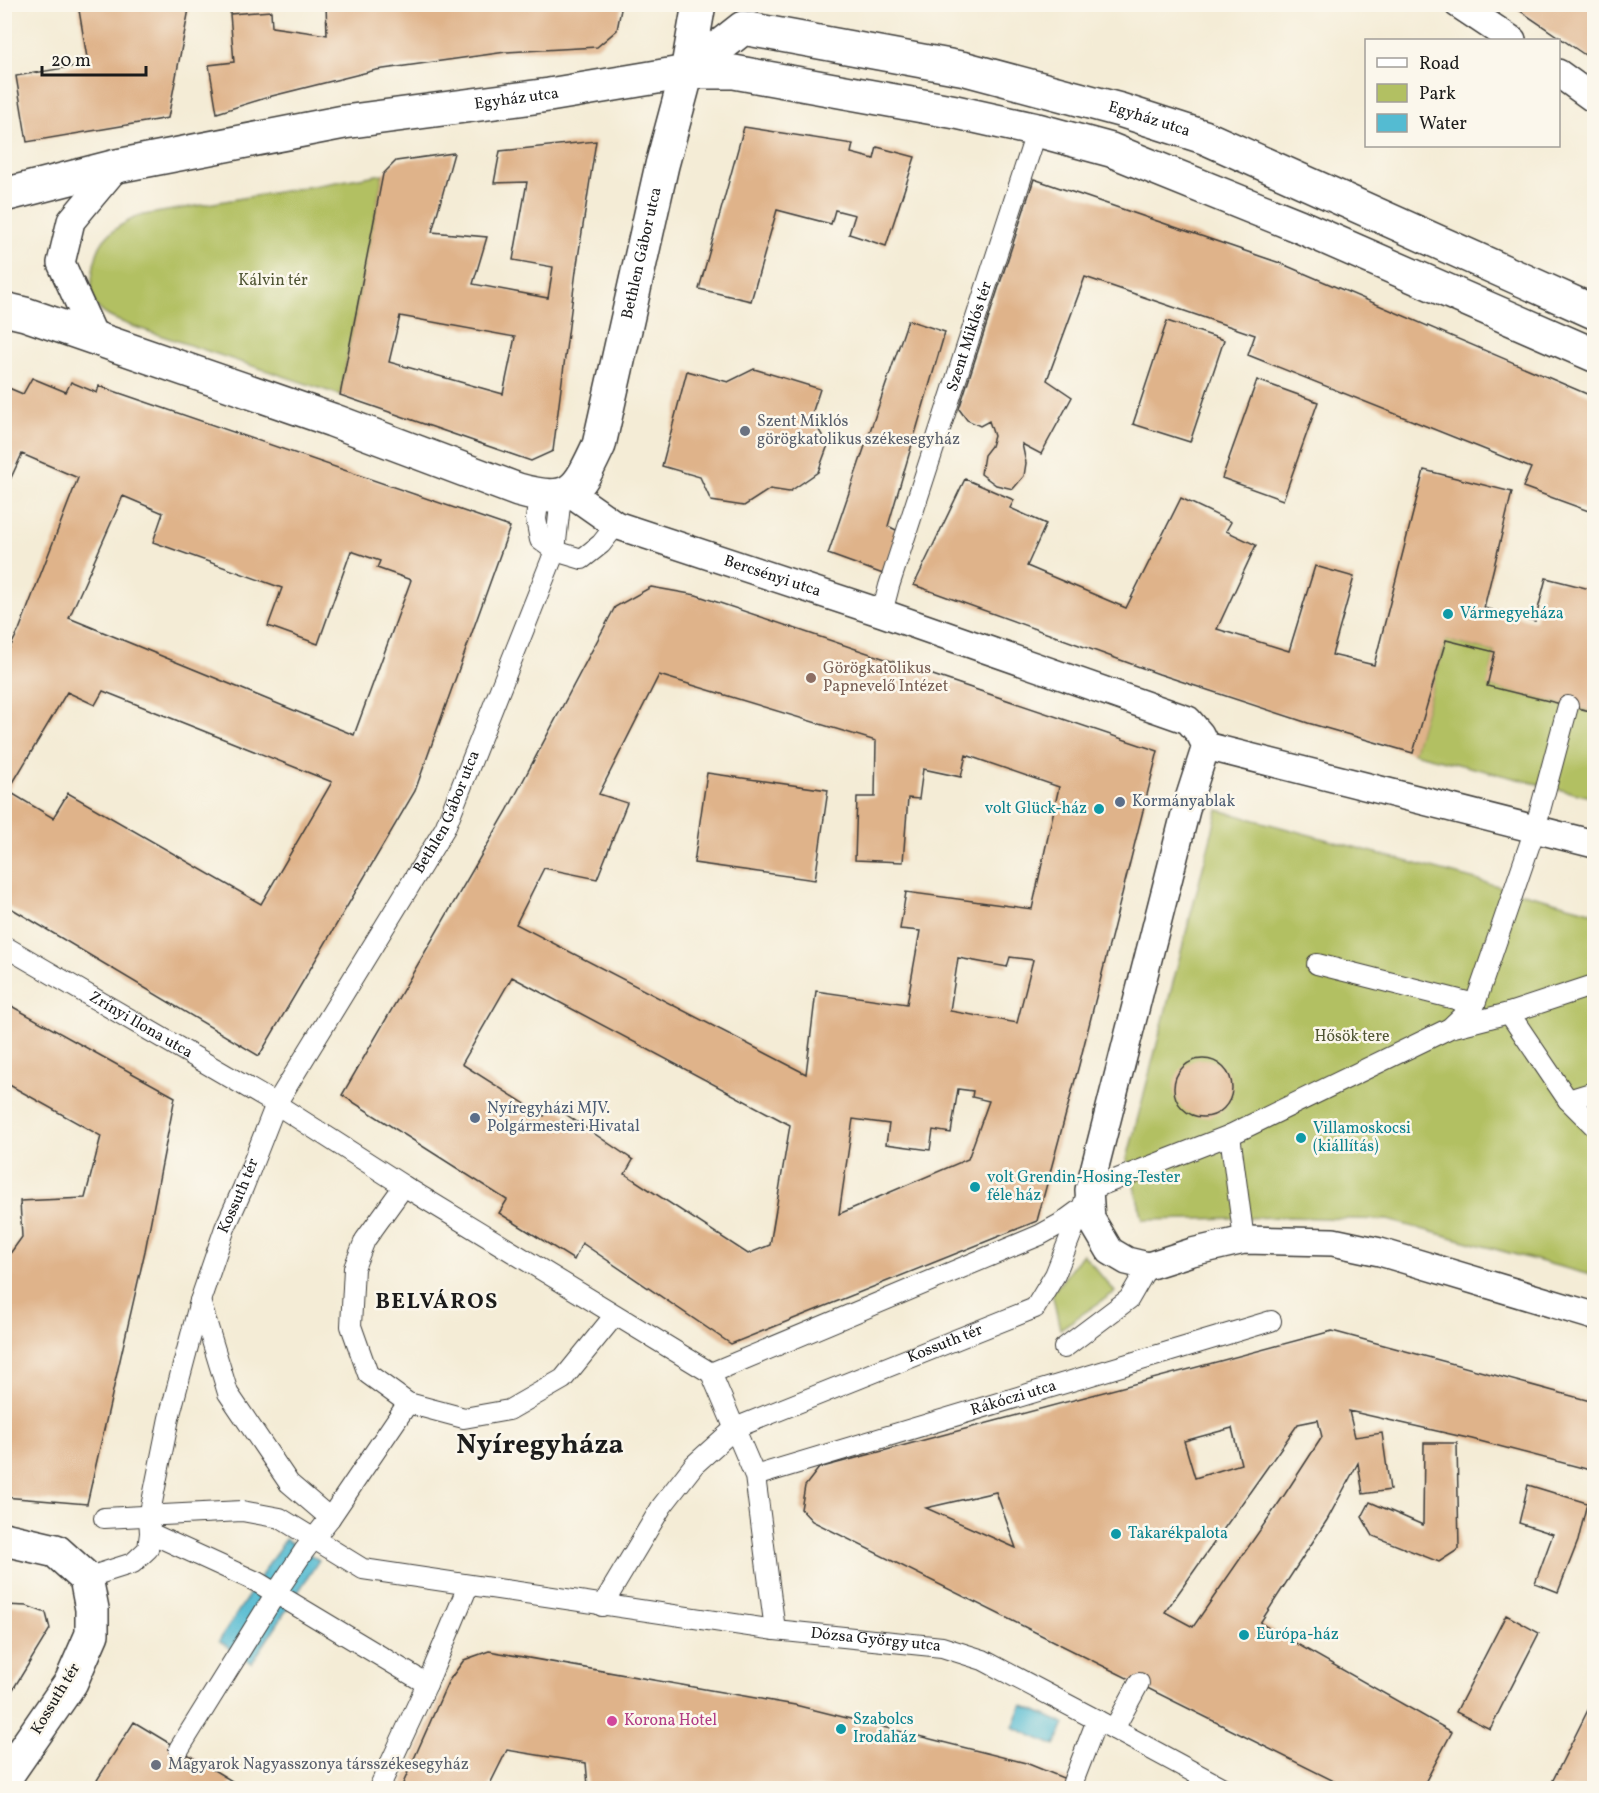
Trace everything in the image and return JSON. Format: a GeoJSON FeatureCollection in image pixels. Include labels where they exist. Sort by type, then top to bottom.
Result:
{"type":"FeatureCollection","features":[{"type":"Feature","properties":{"kind":"street","name":"Bethlen Gábor utca"},"geometry":{"type":"LineString","coordinates":[[557,495],[586,472],[600,445],[662,165],[687,72],[699,4]]}},
{"type":"Feature","properties":{"kind":"street"},"geometry":{"type":"LineString","coordinates":[[1458,4],[1510,39]]}},
{"type":"Feature","properties":{"kind":"street","name":"Egyház utca"},"geometry":{"type":"LineString","coordinates":[[687,72],[743,28],[977,72],[1120,110],[1204,137],[1594,312]]}},
{"type":"Feature","properties":{"kind":"street","name":"Egyház utca"},"geometry":{"type":"LineString","coordinates":[[117,166],[344,122],[549,95],[687,72],[734,72],[956,112],[1037,130],[1111,150],[1299,226],[1594,355]]}},
{"type":"Feature","properties":{"kind":"street"},"geometry":{"type":"LineString","coordinates":[[1560,74],[1594,99]]}},
{"type":"Feature","properties":{"kind":"street","name":"Szent Miklós tér"},"geometry":{"type":"LineString","coordinates":[[882,613],[1037,130]]}},
{"type":"Feature","properties":{"kind":"street"},"geometry":{"type":"LineString","coordinates":[[4,195],[117,166]]}},
{"type":"Feature","properties":{"kind":"street"},"geometry":{"type":"LineString","coordinates":[[95,339],[61,263],[71,221],[117,166]]}},
{"type":"Feature","properties":{"kind":"street"},"geometry":{"type":"LineString","coordinates":[[4,309],[25,314],[95,339]]}},
{"type":"Feature","properties":{"kind":"street","name":"Bercsényi utca"},"geometry":{"type":"LineString","coordinates":[[95,339],[332,420],[456,468],[557,495],[616,525],[882,613],[1188,720],[1200,734],[1206,746]]}},
{"type":"Feature","properties":{"kind":"street"},"geometry":{"type":"LineString","coordinates":[[557,495],[536,519],[540,540],[555,550],[582,559],[601,544],[616,525]]}},
{"type":"Feature","properties":{"kind":"street","name":"Bethlen Gábor utca"},"geometry":{"type":"LineString","coordinates":[[276,1104],[445,828],[555,550]]}},
{"type":"Feature","properties":{"kind":"street"},"geometry":{"type":"LineString","coordinates":[[1450,1028],[1476,1004],[1535,829],[1568,706]]}},
{"type":"Feature","properties":{"kind":"street"},"geometry":{"type":"LineString","coordinates":[[1594,844],[1206,746],[1188,802],[1086,1199],[1091,1219],[1110,1251],[1127,1261],[1148,1266],[1192,1252],[1244,1240],[1333,1242],[1380,1252],[1594,1316]]}},
{"type":"Feature","properties":{"kind":"street","name":"Zrínyi Ilona utca"},"geometry":{"type":"LineString","coordinates":[[4,946],[276,1104]]}},
{"type":"Feature","properties":{"kind":"street"},"geometry":{"type":"LineString","coordinates":[[1317,964],[1476,1004]]}},
{"type":"Feature","properties":{"kind":"street"},"geometry":{"type":"LineString","coordinates":[[711,1373],[1040,1235],[1086,1199],[1230,1134],[1450,1028],[1509,1013],[1594,986]]}},
{"type":"Feature","properties":{"kind":"street"},"geometry":{"type":"LineString","coordinates":[[1509,1013],[1568,1100],[1594,1126]]}},
{"type":"Feature","properties":{"kind":"street"},"geometry":{"type":"LineString","coordinates":[[1568,1100],[1594,1092]]}},
{"type":"Feature","properties":{"kind":"street"},"geometry":{"type":"LineString","coordinates":[[276,1104],[404,1186],[711,1373],[756,1476],[775,1630]]}},
{"type":"Feature","properties":{"kind":"street","name":"Kossuth tér"},"geometry":{"type":"LineString","coordinates":[[4,1779],[71,1682],[92,1634],[92,1609],[86,1578],[133,1563],[148,1549],[149,1525],[169,1418],[200,1301],[225,1228],[276,1104]]}},
{"type":"Feature","properties":{"kind":"street"},"geometry":{"type":"LineString","coordinates":[[1230,1134],[1244,1240]]}},
{"type":"Feature","properties":{"kind":"street"},"geometry":{"type":"LineString","coordinates":[[404,1186],[365,1240],[354,1268],[351,1326],[368,1374],[408,1403],[464,1418],[509,1410],[563,1379],[615,1314]]}},
{"type":"Feature","properties":{"kind":"street","name":"Kossuth tér"},"geometry":{"type":"LineString","coordinates":[[602,1606],[662,1506],[694,1464],[735,1428],[1035,1308],[1055,1275],[1086,1199]]}},
{"type":"Feature","properties":{"kind":"street"},"geometry":{"type":"LineString","coordinates":[[1064,1348],[1129,1299],[1148,1266]]}},
{"type":"Feature","properties":{"kind":"street"},"geometry":{"type":"LineString","coordinates":[[200,1301],[228,1393],[289,1484],[330,1518]]}},
{"type":"Feature","properties":{"kind":"street","name":"Rákóczi utca"},"geometry":{"type":"LineString","coordinates":[[756,1476],[1270,1321]]}},
{"type":"Feature","properties":{"kind":"street"},"geometry":{"type":"LineString","coordinates":[[178,1749],[276,1593],[408,1403]]}},
{"type":"Feature","properties":{"kind":"street"},"geometry":{"type":"LineString","coordinates":[[104,1518],[149,1525],[242,1511],[280,1518],[363,1569],[468,1586],[427,1684],[379,1788]]}},
{"type":"Feature","properties":{"kind":"street"},"geometry":{"type":"LineString","coordinates":[[149,1525],[257,1582],[427,1684]]}},
{"type":"Feature","properties":{"kind":"street"},"geometry":{"type":"LineString","coordinates":[[4,1539],[56,1551],[86,1578]]}},
{"type":"Feature","properties":{"kind":"street","name":"Dózsa György utca"},"geometry":{"type":"LineString","coordinates":[[468,1586],[775,1630],[942,1647],[983,1660],[1223,1788]]}},
{"type":"Feature","properties":{"kind":"street"},"geometry":{"type":"LineString","coordinates":[[1073,1782],[1106,1724],[1139,1683]]}},
{"type":"Feature","properties":{"kind":"green space","name":"Kálvin tér"},"geometry":{"type":"Polygon","coordinates":[[[383,174],[340,395],[129,325],[104,313],[94,301],[92,284],[94,263],[100,246],[111,232],[138,216],[383,174]]]}},
{"type":"Feature","properties":{"kind":"green space"},"geometry":{"type":"Polygon","coordinates":[[[1446,640],[1495,652],[1488,686],[1594,712],[1594,798],[1413,753],[1446,640]]]}},
{"type":"Feature","properties":{"kind":"green space","name":"Hősök tere"},"geometry":{"type":"Polygon","coordinates":[[[1218,810],[1594,912],[1594,1276],[1388,1220],[1287,1217],[1143,1220],[1127,1159],[1218,810]]]}},
{"type":"Feature","properties":{"kind":"green space"},"geometry":{"type":"Polygon","coordinates":[[[1083,1254],[1115,1292],[1060,1329],[1052,1293],[1083,1254]]]}},
{"type":"Feature","properties":{"kind":"water"},"geometry":{"type":"Polygon","coordinates":[[[285,1539],[319,1560],[252,1663],[219,1641],[285,1539]]]}},
{"type":"Feature","properties":{"kind":"water"},"geometry":{"type":"Polygon","coordinates":[[[1022,1705],[1065,1724],[1055,1746],[1013,1727],[1022,1705]]]}},
{"type":"Feature","properties":{"kind":"building"},"geometry":{"type":"Polygon","coordinates":[[[78,4],[190,4],[168,118],[27,142],[16,76],[88,64],[78,4]]]}},
{"type":"Feature","properties":{"kind":"building"},"geometry":{"type":"Polygon","coordinates":[[[326,4],[622,4],[617,30],[597,47],[506,52],[376,70],[272,96],[217,113],[209,65],[234,62],[230,14],[271,11],[272,27],[327,35],[326,4]]]}},
{"type":"Feature","properties":{"kind":"building"},"geometry":{"type":"Polygon","coordinates":[[[1510,4],[1594,4],[1594,61],[1585,55],[1510,4]]]}},
{"type":"Feature","properties":{"kind":"building"},"geometry":{"type":"Polygon","coordinates":[[[744,127],[853,144],[851,153],[874,159],[877,147],[915,157],[886,246],[849,234],[855,215],[835,210],[831,224],[777,210],[751,301],[699,289],[744,127]]]}},
{"type":"Feature","properties":{"kind":"building"},"geometry":{"type":"Polygon","coordinates":[[[596,141],[576,271],[553,451],[531,461],[340,395],[383,174],[396,161],[454,153],[432,232],[487,237],[473,284],[548,298],[553,267],[513,260],[527,182],[494,183],[500,151],[596,141]],[[400,316],[389,362],[503,394],[515,337],[400,316]]]}},
{"type":"Feature","properties":{"kind":"building"},"geometry":{"type":"Polygon","coordinates":[[[1034,179],[1280,263],[1594,397],[1594,513],[1523,487],[1531,468],[1248,355],[1255,335],[1085,277],[1047,380],[1072,397],[1041,454],[1022,444],[1026,463],[1024,476],[1013,489],[996,485],[981,474],[984,455],[991,446],[994,436],[989,421],[980,426],[967,420],[959,409],[1034,179]]]}},
{"type":"Feature","properties":{"kind":"building"},"geometry":{"type":"Polygon","coordinates":[[[908,320],[945,332],[888,526],[898,531],[883,574],[828,554],[908,320]]]}},
{"type":"Feature","properties":{"kind":"building"},"geometry":{"type":"Polygon","coordinates":[[[1167,321],[1224,340],[1190,442],[1133,424],[1167,321]]]}},
{"type":"Feature","properties":{"kind":"building","name":"Szent Miklós görögkatolikus székesegyház"},"geometry":{"type":"Polygon","coordinates":[[[754,369],[820,389],[811,417],[828,445],[818,472],[789,492],[770,489],[744,506],[711,501],[700,477],[662,466],[687,371],[728,382],[754,369]]]}},
{"type":"Feature","properties":{"kind":"building"},"geometry":{"type":"Polygon","coordinates":[[[32,378],[66,392],[71,382],[97,393],[99,386],[510,527],[415,791],[259,1056],[4,904],[4,659],[19,630],[78,478],[22,454],[4,493],[4,386],[23,394],[32,378]],[[123,496],[69,618],[354,735],[411,580],[377,568],[380,561],[351,551],[318,644],[268,626],[282,588],[153,542],[163,513],[123,496]],[[103,691],[95,705],[67,692],[8,791],[53,818],[68,793],[261,904],[332,782],[103,691]]]}},
{"type":"Feature","properties":{"kind":"building"},"geometry":{"type":"Polygon","coordinates":[[[1257,380],[1318,402],[1283,500],[1222,478],[1257,380]]]}},
{"type":"Feature","properties":{"kind":"building"},"geometry":{"type":"Polygon","coordinates":[[[1424,470],[1512,492],[1484,608],[1535,621],[1546,578],[1594,590],[1594,712],[1487,686],[1495,652],[1446,640],[1413,753],[1308,723],[1159,674],[914,585],[965,479],[1014,500],[1010,508],[1046,524],[1027,566],[1126,608],[1181,498],[1231,522],[1226,531],[1256,545],[1217,629],[1289,651],[1315,566],[1354,577],[1332,655],[1374,665],[1424,470]]]}},
{"type":"Feature","properties":{"kind":"building"},"geometry":{"type":"Polygon","coordinates":[[[651,587],[696,595],[1158,751],[1037,1221],[731,1344],[582,1243],[574,1260],[499,1213],[507,1200],[342,1095],[507,811],[615,607],[651,587]],[[659,675],[599,794],[627,803],[597,879],[544,868],[516,924],[806,1074],[816,991],[907,1004],[920,931],[900,929],[906,892],[1032,909],[1059,787],[966,755],[961,777],[923,769],[919,799],[908,798],[903,862],[855,860],[857,797],[875,797],[876,741],[659,675]],[[1010,957],[1007,967],[958,958],[950,1011],[1017,1023],[1033,960],[1010,957]],[[512,977],[462,1064],[544,1116],[552,1105],[633,1160],[625,1174],[748,1254],[770,1245],[790,1125],[512,977]],[[958,1089],[951,1133],[933,1130],[930,1150],[886,1144],[889,1124],[853,1119],[839,1214],[968,1159],[989,1101],[972,1097],[973,1091],[958,1089]]]}},
{"type":"Feature","properties":{"kind":"building"},"geometry":{"type":"Polygon","coordinates":[[[707,773],[828,790],[815,880],[694,863],[707,773]]]}},
{"type":"Feature","properties":{"kind":"building"},"geometry":{"type":"Polygon","coordinates":[[[4,1002],[175,1097],[145,1251],[87,1504],[4,1497],[4,1262],[22,1237],[20,1201],[85,1198],[101,1136],[4,1082],[4,1002]]]}},
{"type":"Feature","properties":{"kind":"building"},"geometry":{"type":"Polygon","coordinates":[[[1203,1059],[1214,1061],[1227,1072],[1232,1088],[1230,1099],[1219,1112],[1203,1117],[1192,1115],[1179,1104],[1174,1088],[1176,1077],[1187,1064],[1203,1059]]]}},
{"type":"Feature","properties":{"kind":"building"},"geometry":{"type":"Polygon","coordinates":[[[1332,1331],[1594,1402],[1594,1471],[1472,1439],[1349,1411],[1355,1437],[1382,1433],[1390,1490],[1363,1494],[1358,1463],[1327,1520],[1260,1623],[1452,1732],[1422,1788],[1348,1788],[812,1521],[801,1509],[805,1486],[819,1468],[1332,1331]],[[1318,1420],[1298,1424],[1165,1612],[1193,1627],[1322,1437],[1318,1420]],[[1232,1428],[1184,1441],[1195,1478],[1241,1464],[1232,1428]],[[996,1492],[926,1508],[1016,1548],[996,1492]]]}},
{"type":"Feature","properties":{"kind":"building"},"geometry":{"type":"Polygon","coordinates":[[[1424,1443],[1457,1443],[1459,1549],[1439,1562],[1373,1536],[1362,1517],[1370,1502],[1423,1525],[1424,1443]]]}},
{"type":"Feature","properties":{"kind":"building"},"geometry":{"type":"Polygon","coordinates":[[[1528,1485],[1587,1503],[1578,1541],[1558,1592],[1535,1583],[1553,1534],[1519,1523],[1528,1485]]]}},
{"type":"Feature","properties":{"kind":"building"},"geometry":{"type":"Polygon","coordinates":[[[4,1605],[27,1606],[46,1613],[50,1629],[4,1704],[4,1605]]]}},
{"type":"Feature","properties":{"kind":"building"},"geometry":{"type":"Polygon","coordinates":[[[1506,1615],[1539,1633],[1490,1729],[1456,1712],[1506,1615]]]}},
{"type":"Feature","properties":{"kind":"building"},"geometry":{"type":"Polygon","coordinates":[[[489,1651],[795,1705],[1026,1763],[1088,1788],[586,1788],[588,1786],[586,1763],[507,1750],[488,1788],[401,1788],[448,1682],[464,1660],[489,1651]]]}},
{"type":"Feature","properties":{"kind":"building"},"geometry":{"type":"Polygon","coordinates":[[[1594,1698],[1594,1788],[1549,1788],[1594,1698]]]}},
{"type":"Feature","properties":{"kind":"building","name":"Magyarok Nagyasszonya társszékesegyház"},"geometry":{"type":"Polygon","coordinates":[[[134,1722],[232,1781],[227,1788],[92,1788],[134,1722]]]}},
{"type":"Feature","properties":{"kind":"place","name":"Szent Miklós görögkatolikus székesegyház"},"geometry":{"type":"Point","coordinates":[745,431]}},
{"type":"Feature","properties":{"kind":"place","name":"Vármegyeháza"},"geometry":{"type":"Point","coordinates":[1448,614]}},
{"type":"Feature","properties":{"kind":"place","name":"Görögkatolikus Papnevelő Intézet"},"geometry":{"type":"Point","coordinates":[811,678]}},
{"type":"Feature","properties":{"kind":"place","name":"Kormányablak"},"geometry":{"type":"Point","coordinates":[1120,802]}},
{"type":"Feature","properties":{"kind":"place","name":"volt Glück-ház"},"geometry":{"type":"Point","coordinates":[1099,809]}},
{"type":"Feature","properties":{"kind":"place","name":"Nyíregyházi MJV. Polgármesteri Hivatal"},"geometry":{"type":"Point","coordinates":[475,1118]}},
{"type":"Feature","properties":{"kind":"place","name":"Villamoskocsi (kiállítás)"},"geometry":{"type":"Point","coordinates":[1301,1138]}},
{"type":"Feature","properties":{"kind":"place","name":"volt Grendin-Hosing-Tester féle ház"},"geometry":{"type":"Point","coordinates":[975,1187]}},
{"type":"Feature","properties":{"kind":"place","name":"Takarékpalota"},"geometry":{"type":"Point","coordinates":[1116,1534]}},
{"type":"Feature","properties":{"kind":"place","name":"Európa-ház"},"geometry":{"type":"Point","coordinates":[1244,1635]}},
{"type":"Feature","properties":{"kind":"place","name":"Korona Hotel"},"geometry":{"type":"Point","coordinates":[612,1721]}},
{"type":"Feature","properties":{"kind":"place","name":"Szabolcs Irodaház"},"geometry":{"type":"Point","coordinates":[841,1729]}},
{"type":"Feature","properties":{"kind":"place","name":"Magyarok Nagyasszonya társszékesegyház"},"geometry":{"type":"Point","coordinates":[156,1765]}},
{"type":"Feature","properties":{"kind":"district","name":"BELVÁROS"},"geometry":{"type":"Point","coordinates":[437,1302]}},
{"type":"Feature","properties":{"kind":"district","name":"Nyíregyháza"},"geometry":{"type":"Point","coordinates":[540,1445]}}]}
